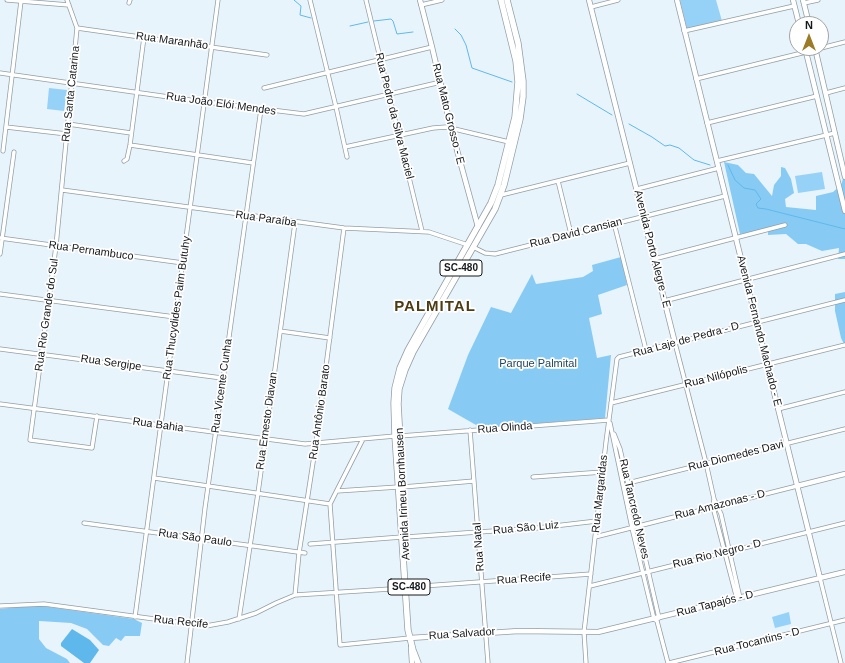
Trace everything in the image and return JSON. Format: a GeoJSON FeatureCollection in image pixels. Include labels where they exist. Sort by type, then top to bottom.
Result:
{"type":"FeatureCollection","features":[{"type":"Feature","properties":{"kind":"main road","name":"Avenida Irineu Bornhausen"},"geometry":{"type":"LineString","coordinates":[[410,638],[408,630],[407,588],[400,487],[398,436],[399,389],[413,352],[480,229],[496,192],[512,143],[518,82],[516,61],[501,0]]}},
{"type":"Feature","properties":{"kind":"main road","name":"Avenida Irineu Bornhausen"},"geometry":{"type":"LineString","coordinates":[[480,229],[495,209],[501,194],[523,97],[523,81],[518,43],[507,0]]}},
{"type":"Feature","properties":{"kind":"main road","name":"SC-480"},"geometry":{"type":"LineString","coordinates":[[410,638],[418,663]]}},
{"type":"Feature","properties":{"kind":"street"},"geometry":{"type":"LineString","coordinates":[[7,0],[69,5]]}},
{"type":"Feature","properties":{"kind":"street","name":"Rua Santa Catarina"},"geometry":{"type":"LineString","coordinates":[[62,190],[77,28],[67,0]]}},
{"type":"Feature","properties":{"kind":"street","name":"Rua Thucydides Paim Butuhy"},"geometry":{"type":"LineString","coordinates":[[135,617],[218,0]]}},
{"type":"Feature","properties":{"kind":"street"},"geometry":{"type":"LineString","coordinates":[[310,0],[347,156]]}},
{"type":"Feature","properties":{"kind":"street","name":"Rua Pedro da Silva Maciel"},"geometry":{"type":"LineString","coordinates":[[366,0],[422,231]]}},
{"type":"Feature","properties":{"kind":"street"},"geometry":{"type":"LineString","coordinates":[[420,3],[442,0]]}},
{"type":"Feature","properties":{"kind":"street","name":"Avenida Porto Alegre - E"},"geometry":{"type":"LineString","coordinates":[[589,0],[716,507],[730,551],[738,598]]}},
{"type":"Feature","properties":{"kind":"street"},"geometry":{"type":"LineString","coordinates":[[591,7],[618,0]]}},
{"type":"Feature","properties":{"kind":"street","name":"Avenida Fernando Machado - E"},"geometry":{"type":"LineString","coordinates":[[677,0],[841,663]]}},
{"type":"Feature","properties":{"kind":"street"},"geometry":{"type":"LineString","coordinates":[[793,0],[797,16]]}},
{"type":"Feature","properties":{"kind":"street"},"geometry":{"type":"LineString","coordinates":[[807,16],[804,2],[818,0]]}},
{"type":"Feature","properties":{"kind":"street"},"geometry":{"type":"LineString","coordinates":[[3,151],[21,1]]}},
{"type":"Feature","properties":{"kind":"street","name":"Rua Mato Grosso - E"},"geometry":{"type":"LineString","coordinates":[[420,3],[432,46],[451,128],[480,229]]}},
{"type":"Feature","properties":{"kind":"street"},"geometry":{"type":"LineString","coordinates":[[684,30],[794,6]]}},
{"type":"Feature","properties":{"kind":"street","name":"Rua Maranhão"},"geometry":{"type":"LineString","coordinates":[[77,28],[266,55]]}},
{"type":"Feature","properties":{"kind":"street"},"geometry":{"type":"LineString","coordinates":[[124,162],[127,159],[130,145],[144,37]]}},
{"type":"Feature","properties":{"kind":"street"},"geometry":{"type":"LineString","coordinates":[[829,46],[845,42]]}},
{"type":"Feature","properties":{"kind":"street"},"geometry":{"type":"LineString","coordinates":[[264,88],[432,46]]}},
{"type":"Feature","properties":{"kind":"street"},"geometry":{"type":"LineString","coordinates":[[696,79],[789,54]]}},
{"type":"Feature","properties":{"kind":"street"},"geometry":{"type":"LineString","coordinates":[[807,56],[845,210]]}},
{"type":"Feature","properties":{"kind":"street"},"geometry":{"type":"LineString","coordinates":[[817,56],[845,177]]}},
{"type":"Feature","properties":{"kind":"street","name":"Rua João Elói Mendes"},"geometry":{"type":"LineString","coordinates":[[0,73],[205,102],[304,114],[440,82]]}},
{"type":"Feature","properties":{"kind":"street"},"geometry":{"type":"LineString","coordinates":[[826,93],[845,88]]}},
{"type":"Feature","properties":{"kind":"street"},"geometry":{"type":"LineString","coordinates":[[707,123],[817,96]]}},
{"type":"Feature","properties":{"kind":"street","name":"Rua Vicente Cunha"},"geometry":{"type":"LineString","coordinates":[[186,663],[222,378],[261,109]]}},
{"type":"Feature","properties":{"kind":"street"},"geometry":{"type":"LineString","coordinates":[[68,124],[131,133]]}},
{"type":"Feature","properties":{"kind":"street"},"geometry":{"type":"LineString","coordinates":[[6,127],[67,134]]}},
{"type":"Feature","properties":{"kind":"street"},"geometry":{"type":"LineString","coordinates":[[345,147],[433,128],[451,128],[512,143]]}},
{"type":"Feature","properties":{"kind":"street"},"geometry":{"type":"LineString","coordinates":[[717,161],[835,133]]}},
{"type":"Feature","properties":{"kind":"street"},"geometry":{"type":"LineString","coordinates":[[130,145],[252,163]]}},
{"type":"Feature","properties":{"kind":"street"},"geometry":{"type":"LineString","coordinates":[[0,254],[14,152]]}},
{"type":"Feature","properties":{"kind":"street"},"geometry":{"type":"LineString","coordinates":[[501,194],[630,163]]}},
{"type":"Feature","properties":{"kind":"street"},"geometry":{"type":"LineString","coordinates":[[637,189],[718,168]]}},
{"type":"Feature","properties":{"kind":"street"},"geometry":{"type":"LineString","coordinates":[[558,181],[571,234]]}},
{"type":"Feature","properties":{"kind":"street","name":"Rua Paraíba"},"geometry":{"type":"LineString","coordinates":[[62,190],[245,216],[344,228],[422,231],[471,246]]}},
{"type":"Feature","properties":{"kind":"street","name":"Rua Rio Grande do Sul"},"geometry":{"type":"LineString","coordinates":[[62,190],[30,440],[92,448],[97,416]]}},
{"type":"Feature","properties":{"kind":"street","name":"Rua David Cansian"},"geometry":{"type":"LineString","coordinates":[[471,246],[485,253],[495,254],[725,196]]}},
{"type":"Feature","properties":{"kind":"street","name":"Rua Ernesto Diavan"},"geometry":{"type":"LineString","coordinates":[[239,619],[258,493],[294,222]]}},
{"type":"Feature","properties":{"kind":"street"},"geometry":{"type":"LineString","coordinates":[[614,223],[646,350]]}},
{"type":"Feature","properties":{"kind":"street"},"geometry":{"type":"LineString","coordinates":[[654,259],[785,225]]}},
{"type":"Feature","properties":{"kind":"street","name":"Rua Antônio Barato"},"geometry":{"type":"LineString","coordinates":[[296,595],[299,553],[316,442],[344,228]]}},
{"type":"Feature","properties":{"kind":"street","name":"Rua Pernambuco"},"geometry":{"type":"LineString","coordinates":[[1,238],[183,263]]}},
{"type":"Feature","properties":{"kind":"street"},"geometry":{"type":"LineString","coordinates":[[664,301],[746,281],[845,254]]}},
{"type":"Feature","properties":{"kind":"street"},"geometry":{"type":"LineString","coordinates":[[0,294],[175,317]]}},
{"type":"Feature","properties":{"kind":"street","name":"Rua Laje de Pedra - D"},"geometry":{"type":"LineString","coordinates":[[619,357],[845,300]]}},
{"type":"Feature","properties":{"kind":"street"},"geometry":{"type":"LineString","coordinates":[[280,331],[330,338]]}},
{"type":"Feature","properties":{"kind":"street","name":"Rua Nilópolis"},"geometry":{"type":"LineString","coordinates":[[611,403],[845,345]]}},
{"type":"Feature","properties":{"kind":"street","name":"Rua Sergipe"},"geometry":{"type":"LineString","coordinates":[[0,349],[222,378]]}},
{"type":"Feature","properties":{"kind":"street","name":"Rua Margaridas"},"geometry":{"type":"LineString","coordinates":[[586,663],[584,632],[616,362],[619,357]]}},
{"type":"Feature","properties":{"kind":"street"},"geometry":{"type":"LineString","coordinates":[[778,409],[845,392]]}},
{"type":"Feature","properties":{"kind":"street","name":"Rua Bahia"},"geometry":{"type":"LineString","coordinates":[[0,404],[305,444],[316,442]]}},
{"type":"Feature","properties":{"kind":"street","name":"Rua Olinda"},"geometry":{"type":"LineString","coordinates":[[316,442],[609,420]]}},
{"type":"Feature","properties":{"kind":"street","name":"Rua Tancredo Neves"},"geometry":{"type":"LineString","coordinates":[[609,420],[632,528],[668,663]]}},
{"type":"Feature","properties":{"kind":"street","name":"Rua Tancredo Neves"},"geometry":{"type":"LineString","coordinates":[[609,420],[620,449],[649,571],[657,619]]}},
{"type":"Feature","properties":{"kind":"street","name":"Rua Diomedes Davi"},"geometry":{"type":"LineString","coordinates":[[628,483],[845,429]]}},
{"type":"Feature","properties":{"kind":"street","name":"Rua Natal"},"geometry":{"type":"LineString","coordinates":[[470,430],[488,663]]}},
{"type":"Feature","properties":{"kind":"street"},"geometry":{"type":"LineString","coordinates":[[337,593],[330,504],[363,439]]}},
{"type":"Feature","properties":{"kind":"street"},"geometry":{"type":"LineString","coordinates":[[606,442],[614,442]]}},
{"type":"Feature","properties":{"kind":"street"},"geometry":{"type":"LineString","coordinates":[[533,477],[603,472]]}},
{"type":"Feature","properties":{"kind":"street","name":"Rua Amazonas - D"},"geometry":{"type":"LineString","coordinates":[[595,537],[845,474]]}},
{"type":"Feature","properties":{"kind":"street"},"geometry":{"type":"LineString","coordinates":[[154,478],[330,504]]}},
{"type":"Feature","properties":{"kind":"street"},"geometry":{"type":"LineString","coordinates":[[337,491],[474,482]]}},
{"type":"Feature","properties":{"kind":"street","name":"Avenida Porto Alegre - E"},"geometry":{"type":"LineString","coordinates":[[716,507],[724,553],[738,598]]}},
{"type":"Feature","properties":{"kind":"street","name":"Rua São Luiz"},"geometry":{"type":"LineString","coordinates":[[310,544],[537,528],[597,521]]}},
{"type":"Feature","properties":{"kind":"street","name":"Rua São Paulo"},"geometry":{"type":"LineString","coordinates":[[84,523],[305,554]]}},
{"type":"Feature","properties":{"kind":"street","name":"Rua Rio Negro - D"},"geometry":{"type":"LineString","coordinates":[[590,586],[845,523]]}},
{"type":"Feature","properties":{"kind":"street","name":"Rua Tapajós - D"},"geometry":{"type":"LineString","coordinates":[[584,632],[598,632],[657,619],[845,572]]}},
{"type":"Feature","properties":{"kind":"street","name":"Rua Recife"},"geometry":{"type":"LineString","coordinates":[[0,606],[44,604],[206,626],[217,625],[239,619],[296,595],[591,574]]}},
{"type":"Feature","properties":{"kind":"street","name":"Rua Salvador"},"geometry":{"type":"LineString","coordinates":[[337,593],[340,645],[410,638],[486,633],[544,630],[584,632]]}},
{"type":"Feature","properties":{"kind":"street","name":"Rua Tocantins - D"},"geometry":{"type":"LineString","coordinates":[[668,663],[845,620]]}},
{"type":"Feature","properties":{"kind":"street"},"geometry":{"type":"LineString","coordinates":[[410,638],[412,663]]}},
{"type":"Feature","properties":{"kind":"shaded area"},"geometry":{"type":"Polygon","coordinates":[[[680,0],[716,0],[722,21],[687,29],[680,0]]]}},
{"type":"Feature","properties":{"kind":"shaded area"},"geometry":{"type":"Polygon","coordinates":[[[49,88],[67,90],[64,111],[47,109],[49,88]]]}},
{"type":"Feature","properties":{"kind":"shaded area"},"geometry":{"type":"Polygon","coordinates":[[[822,172],[825,189],[798,193],[795,176],[822,172]]]}},
{"type":"Feature","properties":{"kind":"shaded area"},"geometry":{"type":"Polygon","coordinates":[[[789,612],[791,624],[775,628],[772,617],[789,612]]]}},
{"type":"Feature","properties":{"kind":"shaded area"},"geometry":{"type":"Polygon","coordinates":[[[72,629],[90,640],[99,650],[90,663],[84,663],[61,646],[61,643],[72,629]]]}},
{"type":"Feature","properties":{"kind":"green space"},"geometry":{"type":"Polygon","coordinates":[[[724,162],[738,165],[746,173],[754,174],[772,196],[774,185],[781,176],[781,167],[785,168],[791,179],[794,193],[785,199],[786,207],[816,210],[816,196],[833,192],[841,185],[845,173],[845,259],[838,259],[839,248],[822,251],[806,244],[798,244],[786,234],[768,235],[768,230],[740,234],[724,162]]]}},
{"type":"Feature","properties":{"kind":"green space","name":"Parque Palmital"},"geometry":{"type":"Polygon","coordinates":[[[621,257],[627,285],[598,295],[602,314],[589,318],[597,358],[611,355],[605,418],[477,428],[476,425],[448,409],[468,355],[491,307],[511,313],[532,274],[536,284],[583,277],[593,271],[592,265],[621,257]]]}},
{"type":"Feature","properties":{"kind":"green space"},"geometry":{"type":"Polygon","coordinates":[[[845,292],[845,346],[841,338],[835,311],[835,294],[845,292]]]}},
{"type":"Feature","properties":{"kind":"green space"},"geometry":{"type":"Polygon","coordinates":[[[35,605],[134,619],[142,623],[140,636],[125,636],[121,641],[116,638],[109,646],[103,645],[87,629],[71,623],[39,621],[39,639],[46,648],[67,659],[70,663],[0,663],[0,609],[35,605]]]}},
{"type":"Feature","properties":{"kind":"waterway"},"geometry":{"type":"LineString","coordinates":[[294,0],[301,6],[300,15],[311,18]]}},
{"type":"Feature","properties":{"kind":"waterway"},"geometry":{"type":"LineString","coordinates":[[374,21],[391,19],[397,34],[413,32]]}},
{"type":"Feature","properties":{"kind":"waterway"},"geometry":{"type":"LineString","coordinates":[[350,26],[368,22]]}},
{"type":"Feature","properties":{"kind":"waterway"},"geometry":{"type":"LineString","coordinates":[[455,29],[461,35],[466,45],[472,68],[512,82]]}},
{"type":"Feature","properties":{"kind":"waterway"},"geometry":{"type":"LineString","coordinates":[[577,94],[612,115]]}},
{"type":"Feature","properties":{"kind":"waterway"},"geometry":{"type":"LineString","coordinates":[[629,124],[665,146],[670,145],[679,148],[694,160],[710,165]]}},
{"type":"Feature","properties":{"kind":"waterway"},"geometry":{"type":"LineString","coordinates":[[728,165],[735,180],[744,188],[755,190],[761,199],[756,204],[758,208],[845,229]]}},
{"type":"Feature","properties":{"kind":"district","name":"PALMITAL"},"geometry":{"type":"Point","coordinates":[435,307]}}]}
